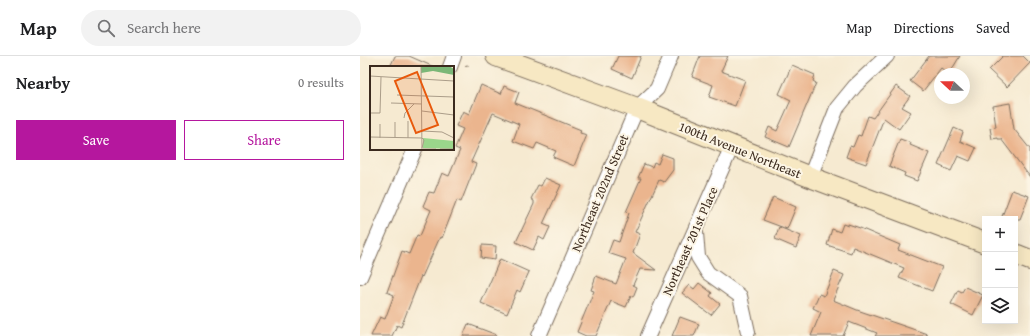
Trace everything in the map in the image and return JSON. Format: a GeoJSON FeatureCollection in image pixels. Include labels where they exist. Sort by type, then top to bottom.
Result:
{"type":"FeatureCollection","features":[{"type":"Feature","properties":{"kind":"street"},"geometry":{"type":"LineString","coordinates":[[450,66],[454,56]]}},
{"type":"Feature","properties":{"kind":"street","name":"100th Avenue Northeast"},"geometry":{"type":"LineString","coordinates":[[496,56],[637,108],[810,177],[982,242]]}},
{"type":"Feature","properties":{"kind":"street","name":"Northeast 202nd Street"},"geometry":{"type":"LineString","coordinates":[[539,336],[637,108],[658,89],[671,56]]}},
{"type":"Feature","properties":{"kind":"street"},"geometry":{"type":"LineString","coordinates":[[810,177],[837,108],[855,86],[888,56]]}},
{"type":"Feature","properties":{"kind":"street","name":"Northeast 201st Place"},"geometry":{"type":"LineString","coordinates":[[648,336],[732,146]]}},
{"type":"Feature","properties":{"kind":"street"},"geometry":{"type":"LineString","coordinates":[[360,277],[415,150]]}},
{"type":"Feature","properties":{"kind":"street"},"geometry":{"type":"LineString","coordinates":[[696,230],[698,257],[708,273],[740,296],[748,332]]}},
{"type":"Feature","properties":{"kind":"building"},"geometry":{"type":"Polygon","coordinates":[[[395,56],[409,56],[432,66],[390,66],[395,56]]]}},
{"type":"Feature","properties":{"kind":"building"},"geometry":{"type":"Polygon","coordinates":[[[618,56],[641,56],[632,78],[612,69],[618,56]]]}},
{"type":"Feature","properties":{"kind":"building"},"geometry":{"type":"Polygon","coordinates":[[[700,56],[728,56],[721,71],[745,80],[735,106],[709,97],[713,85],[692,77],[700,56]]]}},
{"type":"Feature","properties":{"kind":"building"},"geometry":{"type":"Polygon","coordinates":[[[929,56],[960,56],[953,68],[934,68],[934,77],[923,91],[910,81],[929,56]]]}},
{"type":"Feature","properties":{"kind":"building"},"geometry":{"type":"Polygon","coordinates":[[[1003,56],[1023,56],[1030,63],[1007,87],[989,70],[1003,56]]]}},
{"type":"Feature","properties":{"kind":"building"},"geometry":{"type":"Polygon","coordinates":[[[792,65],[815,75],[813,81],[816,83],[789,147],[765,137],[769,127],[777,131],[791,100],[779,94],[792,65]]]}},
{"type":"Feature","properties":{"kind":"building"},"geometry":{"type":"Polygon","coordinates":[[[481,85],[501,94],[504,86],[519,92],[515,103],[581,130],[580,133],[587,135],[574,166],[553,157],[556,151],[537,143],[534,149],[513,141],[519,124],[493,113],[471,162],[476,164],[461,202],[457,200],[442,238],[440,237],[422,277],[421,276],[401,327],[397,325],[392,336],[371,336],[380,317],[385,319],[394,295],[387,292],[402,251],[409,254],[417,235],[420,236],[431,210],[423,206],[429,192],[434,193],[442,173],[449,176],[460,150],[455,148],[463,129],[456,126],[463,111],[469,114],[481,85]]]}},
{"type":"Feature","properties":{"kind":"building"},"geometry":{"type":"Polygon","coordinates":[[[896,86],[910,96],[902,107],[911,112],[899,129],[884,118],[866,164],[846,157],[850,146],[853,147],[858,135],[861,136],[868,116],[873,118],[896,86]]]}},
{"type":"Feature","properties":{"kind":"building"},"geometry":{"type":"Polygon","coordinates":[[[1010,103],[1014,129],[1030,149],[1030,177],[1001,139],[992,139],[990,128],[996,127],[993,106],[1010,103]]]}},
{"type":"Feature","properties":{"kind":"building"},"geometry":{"type":"Polygon","coordinates":[[[954,128],[963,132],[960,141],[976,148],[970,161],[958,156],[951,171],[938,165],[954,128]]]}},
{"type":"Feature","properties":{"kind":"building"},"geometry":{"type":"Polygon","coordinates":[[[900,139],[929,153],[917,181],[904,176],[905,173],[889,166],[900,139]]]}},
{"type":"Feature","properties":{"kind":"building"},"geometry":{"type":"Polygon","coordinates":[[[662,154],[673,158],[673,170],[664,182],[659,180],[635,232],[640,234],[633,253],[656,270],[640,269],[633,285],[637,287],[633,297],[631,296],[626,307],[611,301],[596,336],[586,336],[577,332],[594,291],[591,290],[596,276],[616,284],[626,259],[608,253],[613,240],[619,242],[629,213],[626,212],[641,178],[638,178],[644,164],[652,167],[654,162],[658,164],[662,154]]]}},
{"type":"Feature","properties":{"kind":"building"},"geometry":{"type":"Polygon","coordinates":[[[545,178],[561,185],[543,224],[550,227],[544,240],[539,237],[533,250],[516,242],[534,204],[534,201],[531,199],[538,185],[541,186],[545,178]]]}},
{"type":"Feature","properties":{"kind":"building"},"geometry":{"type":"Polygon","coordinates":[[[1012,190],[1029,196],[1020,219],[1018,219],[1018,216],[1002,216],[1012,190]]]}},
{"type":"Feature","properties":{"kind":"building"},"geometry":{"type":"Polygon","coordinates":[[[773,197],[796,207],[787,229],[763,220],[773,197]]]}},
{"type":"Feature","properties":{"kind":"building"},"geometry":{"type":"Polygon","coordinates":[[[843,224],[860,228],[900,245],[898,250],[942,267],[932,291],[899,278],[904,268],[853,247],[851,253],[827,245],[832,229],[840,232],[843,224]]]}},
{"type":"Feature","properties":{"kind":"building"},"geometry":{"type":"Polygon","coordinates":[[[779,227],[801,236],[796,248],[775,239],[779,227]]]}},
{"type":"Feature","properties":{"kind":"building"},"geometry":{"type":"Polygon","coordinates":[[[482,245],[496,246],[495,260],[481,258],[482,245]]]}},
{"type":"Feature","properties":{"kind":"building"},"geometry":{"type":"Polygon","coordinates":[[[500,259],[529,272],[520,292],[517,290],[507,314],[481,303],[500,259]]]}},
{"type":"Feature","properties":{"kind":"building"},"geometry":{"type":"Polygon","coordinates":[[[834,271],[844,275],[833,300],[857,310],[927,334],[926,336],[875,336],[877,333],[849,322],[843,336],[811,336],[821,312],[813,308],[819,294],[824,296],[834,271]]]}},
{"type":"Feature","properties":{"kind":"building"},"geometry":{"type":"Polygon","coordinates":[[[699,283],[712,293],[710,296],[720,304],[711,315],[682,293],[689,285],[694,289],[699,283]]]}},
{"type":"Feature","properties":{"kind":"building"},"geometry":{"type":"Polygon","coordinates":[[[965,287],[982,295],[973,315],[951,304],[958,290],[962,292],[965,287]]]}},
{"type":"Feature","properties":{"kind":"building"},"geometry":{"type":"Polygon","coordinates":[[[680,317],[699,324],[694,336],[672,336],[680,317]]]}},
{"type":"Feature","properties":{"kind":"building"},"geometry":{"type":"Polygon","coordinates":[[[468,324],[497,335],[497,336],[463,336],[468,324]]]}}]}
